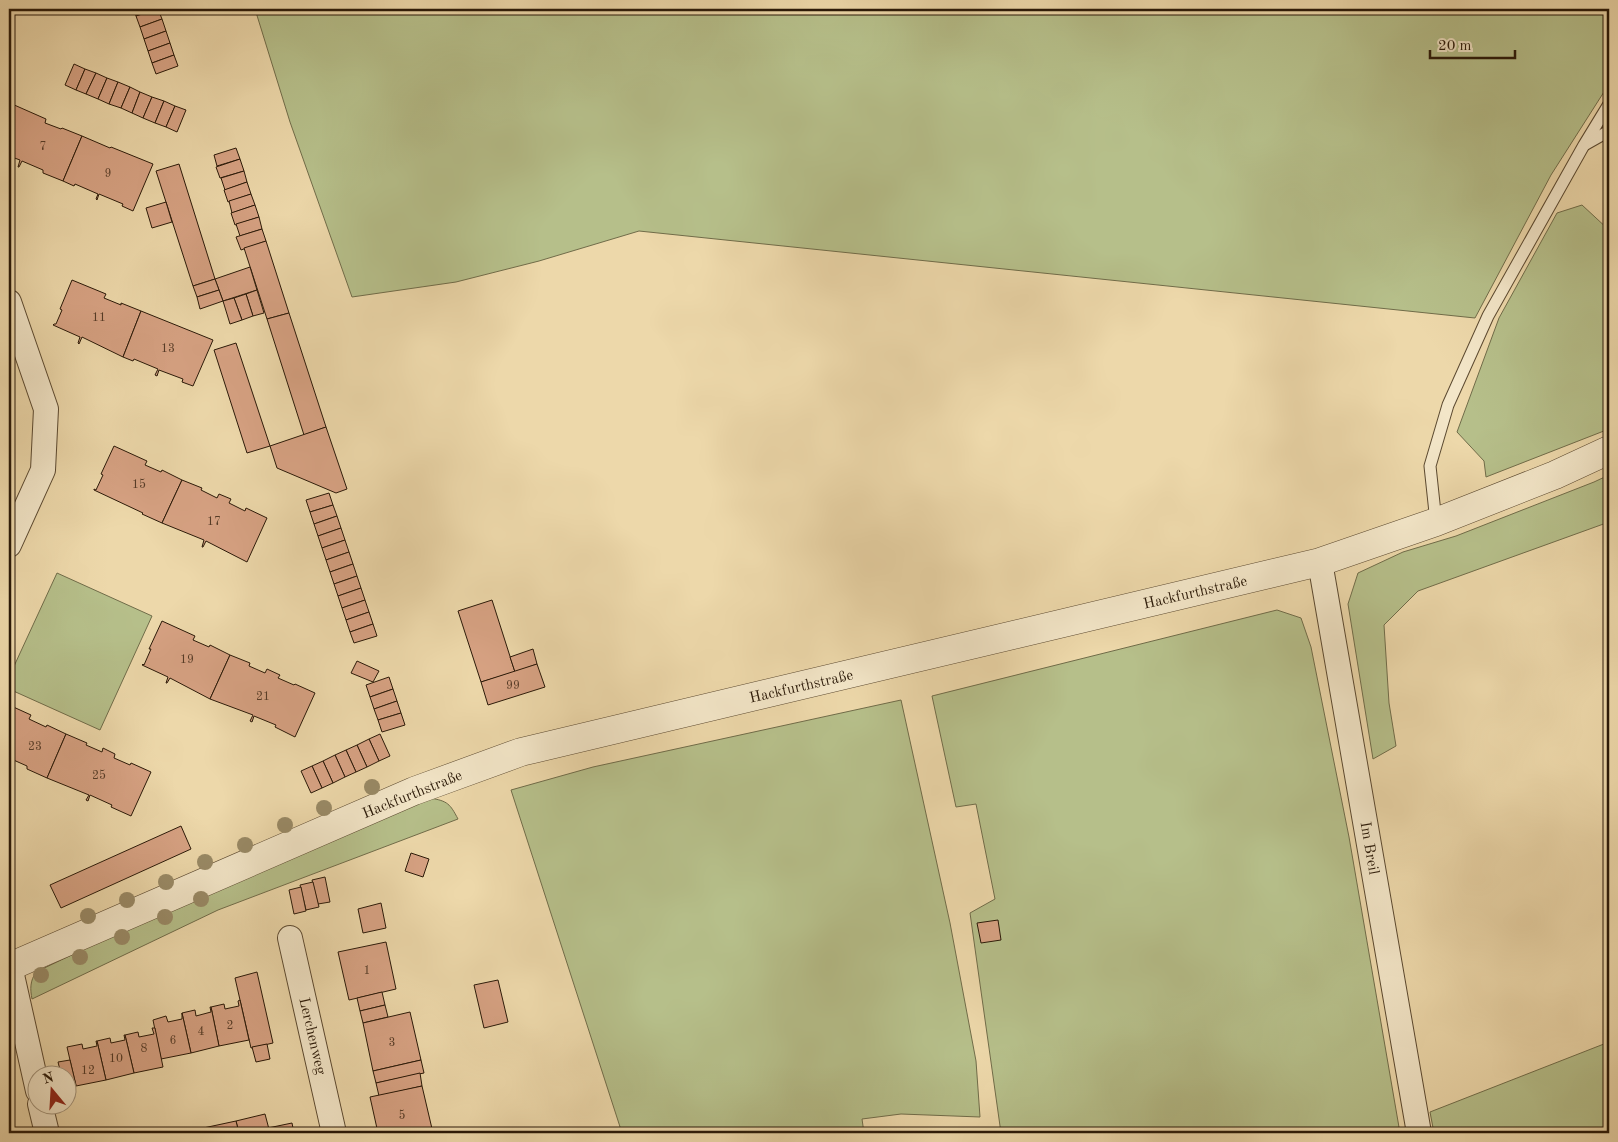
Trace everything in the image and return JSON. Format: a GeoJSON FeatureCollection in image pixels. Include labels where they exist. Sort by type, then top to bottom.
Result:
{"type":"FeatureCollection","features":[{"type":"Feature","properties":{"kind":"street"},"geometry":{"type":"LineString","coordinates":[[9,302],[46,409],[43,470],[9,545]]}},
{"type":"Feature","properties":{"kind":"street","name":"Hackfurthstraße"},"geometry":{"type":"LineString","coordinates":[[9,966],[414,791],[521,752],[1320,562],[1436,522],[1555,475],[1609,450]]}},
{"type":"Feature","properties":{"kind":"street","name":"Im Breil"},"geometry":{"type":"LineString","coordinates":[[1320,562],[1419,1133]]}},
{"type":"Feature","properties":{"kind":"street","name":"Lerchenweg"},"geometry":{"type":"LineString","coordinates":[[290,938],[334,1133]]}},
{"type":"Feature","properties":{"kind":"street"},"geometry":{"type":"LineString","coordinates":[[9,966],[32,1064]]}},
{"type":"Feature","properties":{"kind":"street"},"geometry":{"type":"LineString","coordinates":[[42,1114],[47,1133]]}},
{"type":"Feature","properties":{"kind":"lane"},"geometry":{"type":"LineString","coordinates":[[1436,522],[1430,466],[1448,405],[1488,316],[1609,104]]}},
{"type":"Feature","properties":{"kind":"lane"},"geometry":{"type":"LineString","coordinates":[[1584,145],[1609,131]]}},
{"type":"Feature","properties":{"kind":"green space"},"geometry":{"type":"Polygon","coordinates":[[[255,9],[1609,9],[1609,84],[1551,175],[1475,318],[639,231],[539,261],[456,282],[352,297],[290,122],[255,9]]]}},
{"type":"Feature","properties":{"kind":"green space"},"geometry":{"type":"Polygon","coordinates":[[[1582,205],[1609,230],[1609,429],[1486,477],[1484,461],[1457,432],[1499,318],[1557,213],[1582,205]]]}},
{"type":"Feature","properties":{"kind":"green space"},"geometry":{"type":"Polygon","coordinates":[[[1609,475],[1609,522],[1418,591],[1384,625],[1389,703],[1396,746],[1373,759],[1348,604],[1358,573],[1403,552],[1456,536],[1609,475]]]}},
{"type":"Feature","properties":{"kind":"green space"},"geometry":{"type":"Polygon","coordinates":[[[57,573],[152,616],[100,730],[9,689],[9,677],[57,573]]]}},
{"type":"Feature","properties":{"kind":"green space"},"geometry":{"type":"Polygon","coordinates":[[[1277,610],[1301,618],[1311,647],[1349,837],[1400,1133],[1001,1133],[970,913],[995,899],[976,804],[956,807],[932,696],[1277,610]]]}},
{"type":"Feature","properties":{"kind":"green space"},"geometry":{"type":"Polygon","coordinates":[[[901,700],[950,923],[976,1061],[980,1117],[901,1114],[862,1119],[864,1133],[622,1133],[511,790],[593,767],[901,700]]]}},
{"type":"Feature","properties":{"kind":"green space"},"geometry":{"type":"Polygon","coordinates":[[[430,798],[441,800],[448,804],[458,819],[218,910],[32,999],[31,985],[36,972],[136,924],[430,798]]]}},
{"type":"Feature","properties":{"kind":"green space"},"geometry":{"type":"Polygon","coordinates":[[[1609,1042],[1609,1133],[1434,1133],[1430,1112],[1609,1042]]]}},
{"type":"Feature","properties":{"kind":"building"},"geometry":{"type":"Polygon","coordinates":[[[133,9],[158,9],[136,16],[133,9]]]}},
{"type":"Feature","properties":{"kind":"building"},"geometry":{"type":"Polygon","coordinates":[[[158,9],[162,19],[140,27],[136,16],[158,9]]]}},
{"type":"Feature","properties":{"kind":"building"},"geometry":{"type":"Polygon","coordinates":[[[162,19],[166,31],[144,39],[140,27],[162,19]]]}},
{"type":"Feature","properties":{"kind":"building"},"geometry":{"type":"Polygon","coordinates":[[[166,31],[170,43],[148,51],[144,39],[166,31]]]}},
{"type":"Feature","properties":{"kind":"building"},"geometry":{"type":"Polygon","coordinates":[[[170,43],[174,55],[152,63],[148,51],[170,43]]]}},
{"type":"Feature","properties":{"kind":"building"},"geometry":{"type":"Polygon","coordinates":[[[174,55],[178,66],[156,74],[152,63],[174,55]]]}},
{"type":"Feature","properties":{"kind":"building"},"geometry":{"type":"Polygon","coordinates":[[[74,64],[85,69],[76,90],[65,85],[74,64]]]}},
{"type":"Feature","properties":{"kind":"building"},"geometry":{"type":"Polygon","coordinates":[[[85,69],[96,73],[86,94],[76,90],[85,69]]]}},
{"type":"Feature","properties":{"kind":"building"},"geometry":{"type":"Polygon","coordinates":[[[96,73],[107,78],[98,99],[86,94],[96,73]]]}},
{"type":"Feature","properties":{"kind":"building"},"geometry":{"type":"Polygon","coordinates":[[[107,78],[118,82],[109,104],[98,99],[107,78]]]}},
{"type":"Feature","properties":{"kind":"building"},"geometry":{"type":"Polygon","coordinates":[[[118,82],[130,87],[121,108],[109,104],[118,82]]]}},
{"type":"Feature","properties":{"kind":"building"},"geometry":{"type":"Polygon","coordinates":[[[130,87],[140,92],[132,113],[121,108],[130,87]]]}},
{"type":"Feature","properties":{"kind":"building"},"geometry":{"type":"Polygon","coordinates":[[[140,92],[152,97],[143,118],[132,113],[140,92]]]}},
{"type":"Feature","properties":{"kind":"building"},"geometry":{"type":"Polygon","coordinates":[[[152,97],[164,101],[155,123],[143,118],[152,97]]]}},
{"type":"Feature","properties":{"kind":"building"},"geometry":{"type":"Polygon","coordinates":[[[164,101],[175,106],[166,127],[155,123],[164,101]]]}},
{"type":"Feature","properties":{"kind":"building"},"geometry":{"type":"Polygon","coordinates":[[[12,104],[46,119],[45,123],[82,136],[63,181],[43,173],[43,170],[22,161],[18,167],[20,160],[9,156],[9,113],[12,104]]]}},
{"type":"Feature","properties":{"kind":"building"},"geometry":{"type":"Polygon","coordinates":[[[175,106],[186,110],[177,132],[166,127],[175,106]]]}},
{"type":"Feature","properties":{"kind":"building"},"geometry":{"type":"Polygon","coordinates":[[[82,136],[153,164],[133,211],[122,206],[123,204],[99,194],[97,200],[98,194],[63,181],[82,136]]]}},
{"type":"Feature","properties":{"kind":"building"},"geometry":{"type":"Polygon","coordinates":[[[236,148],[240,159],[217,166],[214,155],[236,148]]]}},
{"type":"Feature","properties":{"kind":"building"},"geometry":{"type":"Polygon","coordinates":[[[240,159],[244,171],[220,178],[216,167],[240,159]]]}},
{"type":"Feature","properties":{"kind":"building"},"geometry":{"type":"Polygon","coordinates":[[[179,164],[215,279],[193,286],[156,171],[179,164]]]}},
{"type":"Feature","properties":{"kind":"building"},"geometry":{"type":"Polygon","coordinates":[[[244,171],[247,182],[225,190],[221,178],[244,171]]]}},
{"type":"Feature","properties":{"kind":"building"},"geometry":{"type":"Polygon","coordinates":[[[247,182],[251,194],[228,202],[224,190],[247,182]]]}},
{"type":"Feature","properties":{"kind":"building"},"geometry":{"type":"Polygon","coordinates":[[[251,194],[255,205],[232,213],[229,201],[251,194]]]}},
{"type":"Feature","properties":{"kind":"building"},"geometry":{"type":"Polygon","coordinates":[[[166,202],[172,222],[152,228],[146,208],[166,202]]]}},
{"type":"Feature","properties":{"kind":"building"},"geometry":{"type":"Polygon","coordinates":[[[255,205],[259,217],[235,225],[231,213],[255,205]]]}},
{"type":"Feature","properties":{"kind":"building"},"geometry":{"type":"Polygon","coordinates":[[[259,217],[262,229],[240,236],[236,224],[259,217]]]}},
{"type":"Feature","properties":{"kind":"building"},"geometry":{"type":"Polygon","coordinates":[[[262,229],[266,241],[241,250],[236,237],[262,229]]]}},
{"type":"Feature","properties":{"kind":"building"},"geometry":{"type":"Polygon","coordinates":[[[266,241],[289,313],[267,319],[244,248],[266,241]]]}},
{"type":"Feature","properties":{"kind":"building"},"geometry":{"type":"Polygon","coordinates":[[[250,267],[257,290],[223,301],[215,279],[250,267]]]}},
{"type":"Feature","properties":{"kind":"building"},"geometry":{"type":"Polygon","coordinates":[[[215,279],[219,290],[197,297],[193,286],[215,279]]]}},
{"type":"Feature","properties":{"kind":"building"},"geometry":{"type":"Polygon","coordinates":[[[72,280],[106,294],[104,298],[141,311],[123,357],[82,337],[79,344],[80,337],[53,325],[56,324],[62,310],[60,309],[72,280]]]}},
{"type":"Feature","properties":{"kind":"building"},"geometry":{"type":"Polygon","coordinates":[[[219,290],[223,301],[200,309],[197,297],[219,290]]]}},
{"type":"Feature","properties":{"kind":"building"},"geometry":{"type":"Polygon","coordinates":[[[257,290],[264,313],[253,316],[246,294],[257,290]]]}},
{"type":"Feature","properties":{"kind":"building"},"geometry":{"type":"Polygon","coordinates":[[[246,294],[253,316],[242,320],[234,298],[246,294]]]}},
{"type":"Feature","properties":{"kind":"building"},"geometry":{"type":"Polygon","coordinates":[[[234,298],[242,320],[230,324],[223,301],[234,298]]]}},
{"type":"Feature","properties":{"kind":"building"},"geometry":{"type":"Polygon","coordinates":[[[141,311],[213,340],[193,386],[182,382],[183,379],[159,370],[157,376],[155,375],[158,369],[134,359],[133,361],[123,357],[141,311]]]}},
{"type":"Feature","properties":{"kind":"building"},"geometry":{"type":"Polygon","coordinates":[[[289,313],[326,427],[304,435],[267,319],[289,313]]]}},
{"type":"Feature","properties":{"kind":"building"},"geometry":{"type":"Polygon","coordinates":[[[236,343],[270,446],[247,453],[214,350],[236,343]]]}},
{"type":"Feature","properties":{"kind":"building"},"geometry":{"type":"Polygon","coordinates":[[[326,427],[347,489],[336,493],[277,468],[270,446],[326,427]]]}},
{"type":"Feature","properties":{"kind":"building"},"geometry":{"type":"Polygon","coordinates":[[[114,446],[147,461],[145,465],[161,472],[162,470],[182,480],[162,523],[94,490],[96,490],[103,475],[101,474],[114,446]]]}},
{"type":"Feature","properties":{"kind":"building"},"geometry":{"type":"Polygon","coordinates":[[[182,480],[202,488],[201,490],[217,498],[219,494],[231,499],[229,503],[245,511],[246,508],[267,518],[247,562],[206,541],[202,547],[204,540],[162,523],[182,480]]]}},
{"type":"Feature","properties":{"kind":"building"},"geometry":{"type":"Polygon","coordinates":[[[329,493],[333,505],[310,512],[306,500],[329,493]]]}},
{"type":"Feature","properties":{"kind":"building"},"geometry":{"type":"Polygon","coordinates":[[[333,505],[337,516],[314,524],[310,512],[333,505]]]}},
{"type":"Feature","properties":{"kind":"building"},"geometry":{"type":"Polygon","coordinates":[[[337,516],[341,528],[318,536],[314,524],[337,516]]]}},
{"type":"Feature","properties":{"kind":"building"},"geometry":{"type":"Polygon","coordinates":[[[341,528],[345,540],[322,548],[318,536],[341,528]]]}},
{"type":"Feature","properties":{"kind":"building"},"geometry":{"type":"Polygon","coordinates":[[[345,540],[349,552],[326,560],[322,548],[345,540]]]}},
{"type":"Feature","properties":{"kind":"building"},"geometry":{"type":"Polygon","coordinates":[[[349,552],[353,564],[330,572],[326,560],[349,552]]]}},
{"type":"Feature","properties":{"kind":"building"},"geometry":{"type":"Polygon","coordinates":[[[353,564],[357,576],[334,584],[330,572],[353,564]]]}},
{"type":"Feature","properties":{"kind":"building"},"geometry":{"type":"Polygon","coordinates":[[[357,576],[361,588],[338,596],[334,584],[357,576]]]}},
{"type":"Feature","properties":{"kind":"building"},"geometry":{"type":"Polygon","coordinates":[[[361,588],[365,600],[342,608],[338,596],[361,588]]]}},
{"type":"Feature","properties":{"kind":"building"},"geometry":{"type":"Polygon","coordinates":[[[365,600],[369,612],[346,620],[342,608],[365,600]]]}},
{"type":"Feature","properties":{"kind":"building"},"geometry":{"type":"Polygon","coordinates":[[[492,600],[515,672],[481,682],[458,611],[492,600]]]}},
{"type":"Feature","properties":{"kind":"building"},"geometry":{"type":"Polygon","coordinates":[[[369,612],[373,624],[350,632],[346,620],[369,612]]]}},
{"type":"Feature","properties":{"kind":"building"},"geometry":{"type":"Polygon","coordinates":[[[162,621],[195,636],[193,640],[209,647],[210,645],[230,655],[210,699],[170,678],[166,683],[168,677],[142,665],[144,665],[162,621]]]}},
{"type":"Feature","properties":{"kind":"building"},"geometry":{"type":"Polygon","coordinates":[[[373,624],[377,636],[354,643],[350,632],[373,624]]]}},
{"type":"Feature","properties":{"kind":"building"},"geometry":{"type":"Polygon","coordinates":[[[533,649],[537,664],[515,672],[510,657],[533,649]]]}},
{"type":"Feature","properties":{"kind":"building"},"geometry":{"type":"Polygon","coordinates":[[[230,655],[250,663],[249,666],[265,673],[267,669],[280,675],[278,678],[315,693],[295,737],[275,727],[276,725],[254,716],[252,722],[250,721],[253,715],[210,699],[230,655]]]}},
{"type":"Feature","properties":{"kind":"building"},"geometry":{"type":"Polygon","coordinates":[[[357,661],[379,671],[373,682],[351,673],[357,661]]]}},
{"type":"Feature","properties":{"kind":"building"},"geometry":{"type":"Polygon","coordinates":[[[537,664],[545,687],[488,705],[481,682],[537,664]]]}},
{"type":"Feature","properties":{"kind":"building"},"geometry":{"type":"Polygon","coordinates":[[[389,677],[393,689],[370,697],[366,685],[389,677]]]}},
{"type":"Feature","properties":{"kind":"building"},"geometry":{"type":"Polygon","coordinates":[[[393,689],[397,701],[374,709],[370,697],[393,689]]]}},
{"type":"Feature","properties":{"kind":"building"},"geometry":{"type":"Polygon","coordinates":[[[397,701],[401,713],[378,720],[374,709],[397,701]]]}},
{"type":"Feature","properties":{"kind":"building"},"geometry":{"type":"Polygon","coordinates":[[[9,705],[31,715],[29,719],[66,734],[47,778],[9,758],[9,705]]]}},
{"type":"Feature","properties":{"kind":"building"},"geometry":{"type":"Polygon","coordinates":[[[401,713],[405,725],[382,732],[378,720],[401,713]]]}},
{"type":"Feature","properties":{"kind":"building"},"geometry":{"type":"Polygon","coordinates":[[[66,734],[102,752],[103,748],[115,754],[114,758],[151,772],[131,816],[90,795],[88,801],[86,800],[89,795],[47,778],[66,734]]]}},
{"type":"Feature","properties":{"kind":"building"},"geometry":{"type":"Polygon","coordinates":[[[380,734],[390,756],[379,761],[369,739],[380,734]]]}},
{"type":"Feature","properties":{"kind":"building"},"geometry":{"type":"Polygon","coordinates":[[[369,739],[379,761],[367,767],[357,745],[369,739]]]}},
{"type":"Feature","properties":{"kind":"building"},"geometry":{"type":"Polygon","coordinates":[[[357,745],[367,767],[356,772],[346,750],[357,745]]]}},
{"type":"Feature","properties":{"kind":"building"},"geometry":{"type":"Polygon","coordinates":[[[346,750],[356,772],[345,777],[335,755],[346,750]]]}},
{"type":"Feature","properties":{"kind":"building"},"geometry":{"type":"Polygon","coordinates":[[[335,755],[345,777],[333,783],[323,761],[335,755]]]}},
{"type":"Feature","properties":{"kind":"building"},"geometry":{"type":"Polygon","coordinates":[[[323,761],[333,783],[322,788],[312,766],[323,761]]]}},
{"type":"Feature","properties":{"kind":"building"},"geometry":{"type":"Polygon","coordinates":[[[312,766],[322,788],[311,793],[301,771],[312,766]]]}},
{"type":"Feature","properties":{"kind":"building"},"geometry":{"type":"Polygon","coordinates":[[[181,826],[191,849],[61,908],[50,885],[181,826]]]}},
{"type":"Feature","properties":{"kind":"building"},"geometry":{"type":"Polygon","coordinates":[[[411,853],[429,859],[423,877],[405,871],[411,853]]]}},
{"type":"Feature","properties":{"kind":"building"},"geometry":{"type":"Polygon","coordinates":[[[325,877],[330,902],[318,904],[312,880],[325,877]]]}},
{"type":"Feature","properties":{"kind":"building"},"geometry":{"type":"Polygon","coordinates":[[[313,882],[319,907],[306,910],[300,885],[313,882]]]}},
{"type":"Feature","properties":{"kind":"building"},"geometry":{"type":"Polygon","coordinates":[[[301,887],[306,911],[294,914],[289,890],[301,887]]]}},
{"type":"Feature","properties":{"kind":"building"},"geometry":{"type":"Polygon","coordinates":[[[381,903],[386,928],[363,933],[358,909],[381,903]]]}},
{"type":"Feature","properties":{"kind":"building"},"geometry":{"type":"Polygon","coordinates":[[[998,920],[1001,940],[981,943],[977,923],[998,920]]]}},
{"type":"Feature","properties":{"kind":"building"},"geometry":{"type":"Polygon","coordinates":[[[386,942],[396,989],[349,1000],[338,952],[386,942]]]}},
{"type":"Feature","properties":{"kind":"building"},"geometry":{"type":"Polygon","coordinates":[[[257,972],[273,1043],[251,1048],[235,978],[257,972]]]}},
{"type":"Feature","properties":{"kind":"building"},"geometry":{"type":"Polygon","coordinates":[[[498,980],[508,1022],[484,1028],[474,985],[498,980]]]}},
{"type":"Feature","properties":{"kind":"building"},"geometry":{"type":"Polygon","coordinates":[[[382,992],[385,1005],[360,1011],[357,998],[382,992]]]}},
{"type":"Feature","properties":{"kind":"building"},"geometry":{"type":"Polygon","coordinates":[[[240,1000],[249,1040],[219,1046],[211,1007],[224,1004],[225,1009],[239,1006],[238,1001],[240,1000]]]}},
{"type":"Feature","properties":{"kind":"building"},"geometry":{"type":"Polygon","coordinates":[[[385,1005],[388,1017],[363,1023],[360,1011],[385,1005]]]}},
{"type":"Feature","properties":{"kind":"building"},"geometry":{"type":"Polygon","coordinates":[[[210,1007],[219,1046],[191,1053],[182,1013],[195,1010],[196,1016],[211,1012],[210,1007]]]}},
{"type":"Feature","properties":{"kind":"building"},"geometry":{"type":"Polygon","coordinates":[[[410,1012],[421,1060],[373,1071],[363,1023],[410,1012]]]}},
{"type":"Feature","properties":{"kind":"building"},"geometry":{"type":"Polygon","coordinates":[[[182,1013],[191,1053],[161,1059],[153,1020],[166,1016],[168,1022],[182,1019],[182,1013]]]}},
{"type":"Feature","properties":{"kind":"building"},"geometry":{"type":"Polygon","coordinates":[[[152,1028],[155,1028],[163,1067],[134,1073],[125,1035],[138,1032],[139,1037],[154,1034],[152,1028]]]}},
{"type":"Feature","properties":{"kind":"building"},"geometry":{"type":"Polygon","coordinates":[[[124,1035],[134,1073],[106,1080],[97,1041],[110,1038],[111,1043],[125,1040],[124,1035]]]}},
{"type":"Feature","properties":{"kind":"building"},"geometry":{"type":"Polygon","coordinates":[[[96,1041],[106,1080],[78,1086],[78,1064],[71,1064],[67,1047],[82,1044],[83,1049],[97,1046],[96,1041]]]}},
{"type":"Feature","properties":{"kind":"building"},"geometry":{"type":"Polygon","coordinates":[[[267,1044],[270,1059],[256,1062],[252,1047],[267,1044]]]}},
{"type":"Feature","properties":{"kind":"building"},"geometry":{"type":"Polygon","coordinates":[[[70,1060],[71,1064],[58,1064],[58,1062],[70,1060]]]}},
{"type":"Feature","properties":{"kind":"building"},"geometry":{"type":"Polygon","coordinates":[[[421,1060],[424,1073],[376,1083],[373,1071],[421,1060]]]}},
{"type":"Feature","properties":{"kind":"building"},"geometry":{"type":"Polygon","coordinates":[[[420,1073],[422,1086],[379,1096],[376,1083],[420,1073]]]}},
{"type":"Feature","properties":{"kind":"building"},"geometry":{"type":"Polygon","coordinates":[[[422,1086],[433,1133],[378,1133],[370,1097],[422,1086]]]}},
{"type":"Feature","properties":{"kind":"building"},"geometry":{"type":"Polygon","coordinates":[[[265,1114],[270,1133],[239,1133],[236,1121],[265,1114]]]}},
{"type":"Feature","properties":{"kind":"building"},"geometry":{"type":"Polygon","coordinates":[[[236,1121],[239,1133],[209,1133],[208,1127],[236,1121]]]}},
{"type":"Feature","properties":{"kind":"building"},"geometry":{"type":"Polygon","coordinates":[[[292,1123],[294,1133],[270,1133],[268,1128],[292,1123]]]}},
{"type":"Feature","properties":{"kind":"building"},"geometry":{"type":"Polygon","coordinates":[[[208,1127],[209,1133],[179,1133],[208,1127]]]}}]}
